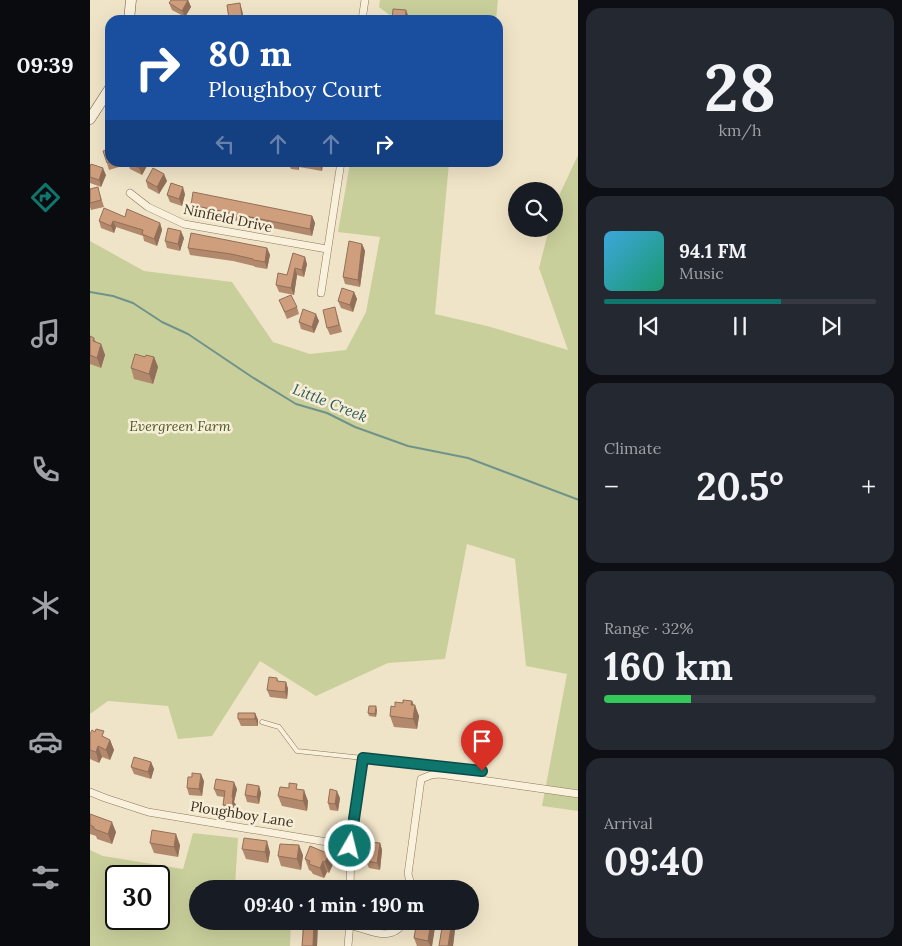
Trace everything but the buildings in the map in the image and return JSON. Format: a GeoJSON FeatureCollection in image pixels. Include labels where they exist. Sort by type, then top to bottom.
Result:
{"type":"FeatureCollection","features":[{"type":"Feature","properties":{"kind":"main road"},"geometry":{"type":"LineString","coordinates":[[128,15],[130,0]]}},
{"type":"Feature","properties":{"kind":"main road"},"geometry":{"type":"LineString","coordinates":[[90,118],[105,96]]}},
{"type":"Feature","properties":{"kind":"street"},"geometry":{"type":"LineString","coordinates":[[363,15],[365,0]]}},
{"type":"Feature","properties":{"kind":"street"},"geometry":{"type":"LineString","coordinates":[[322,293],[340,167]]}},
{"type":"Feature","properties":{"kind":"street","name":"Ninfield Drive"},"geometry":{"type":"LineString","coordinates":[[130,193],[148,207],[184,224],[327,249]]}},
{"type":"Feature","properties":{"kind":"street"},"geometry":{"type":"LineString","coordinates":[[350,880],[350,846],[363,758],[482,771]]}},
{"type":"Feature","properties":{"kind":"street"},"geometry":{"type":"LineString","coordinates":[[410,880],[408,874],[421,779],[438,774],[578,794]]}},
{"type":"Feature","properties":{"kind":"street","name":"Ploughboy Lane"},"geometry":{"type":"LineString","coordinates":[[90,792],[148,812],[350,846]]}},
{"type":"Feature","properties":{"kind":"street"},"geometry":{"type":"LineString","coordinates":[[348,946],[349,930]]}},
{"type":"Feature","properties":{"kind":"street"},"geometry":{"type":"LineString","coordinates":[[375,930],[389,934],[400,930]]}},
{"type":"Feature","properties":{"kind":"lane"},"geometry":{"type":"LineString","coordinates":[[262,722],[278,727],[297,752],[363,758]]}},
{"type":"Feature","properties":{"kind":"green space"},"geometry":{"type":"Polygon","coordinates":[[[380,0],[498,0],[496,15],[389,15],[379,7],[380,0]]]}},
{"type":"Feature","properties":{"kind":"green space","name":"Evergreen Farm"},"geometry":{"type":"Polygon","coordinates":[[[578,155],[578,811],[542,806],[567,674],[526,666],[515,559],[467,544],[445,659],[388,663],[316,696],[260,661],[212,736],[178,739],[168,706],[108,701],[90,714],[90,241],[144,271],[232,282],[273,342],[310,354],[346,350],[366,312],[380,237],[338,232],[349,167],[449,167],[435,314],[487,326],[568,350],[539,268],[547,237],[563,237],[563,187],[578,155]]]}},
{"type":"Feature","properties":{"kind":"green space"},"geometry":{"type":"Polygon","coordinates":[[[193,833],[238,838],[235,880],[189,880],[189,930],[291,930],[290,946],[90,946],[90,850],[103,856],[158,865],[105,865],[105,930],[170,930],[170,867],[183,869],[193,833]]]}},
{"type":"Feature","properties":{"kind":"waterway","name":"Little Creek"},"geometry":{"type":"LineString","coordinates":[[90,292],[113,296],[133,303],[162,322],[188,334],[296,404],[327,413],[355,427],[408,446],[468,458],[578,500]]}},
{"type":"Feature","properties":{"kind":"route"},"geometry":{"type":"LineString","coordinates":[[350,846],[363,758],[482,771]]}}]}
